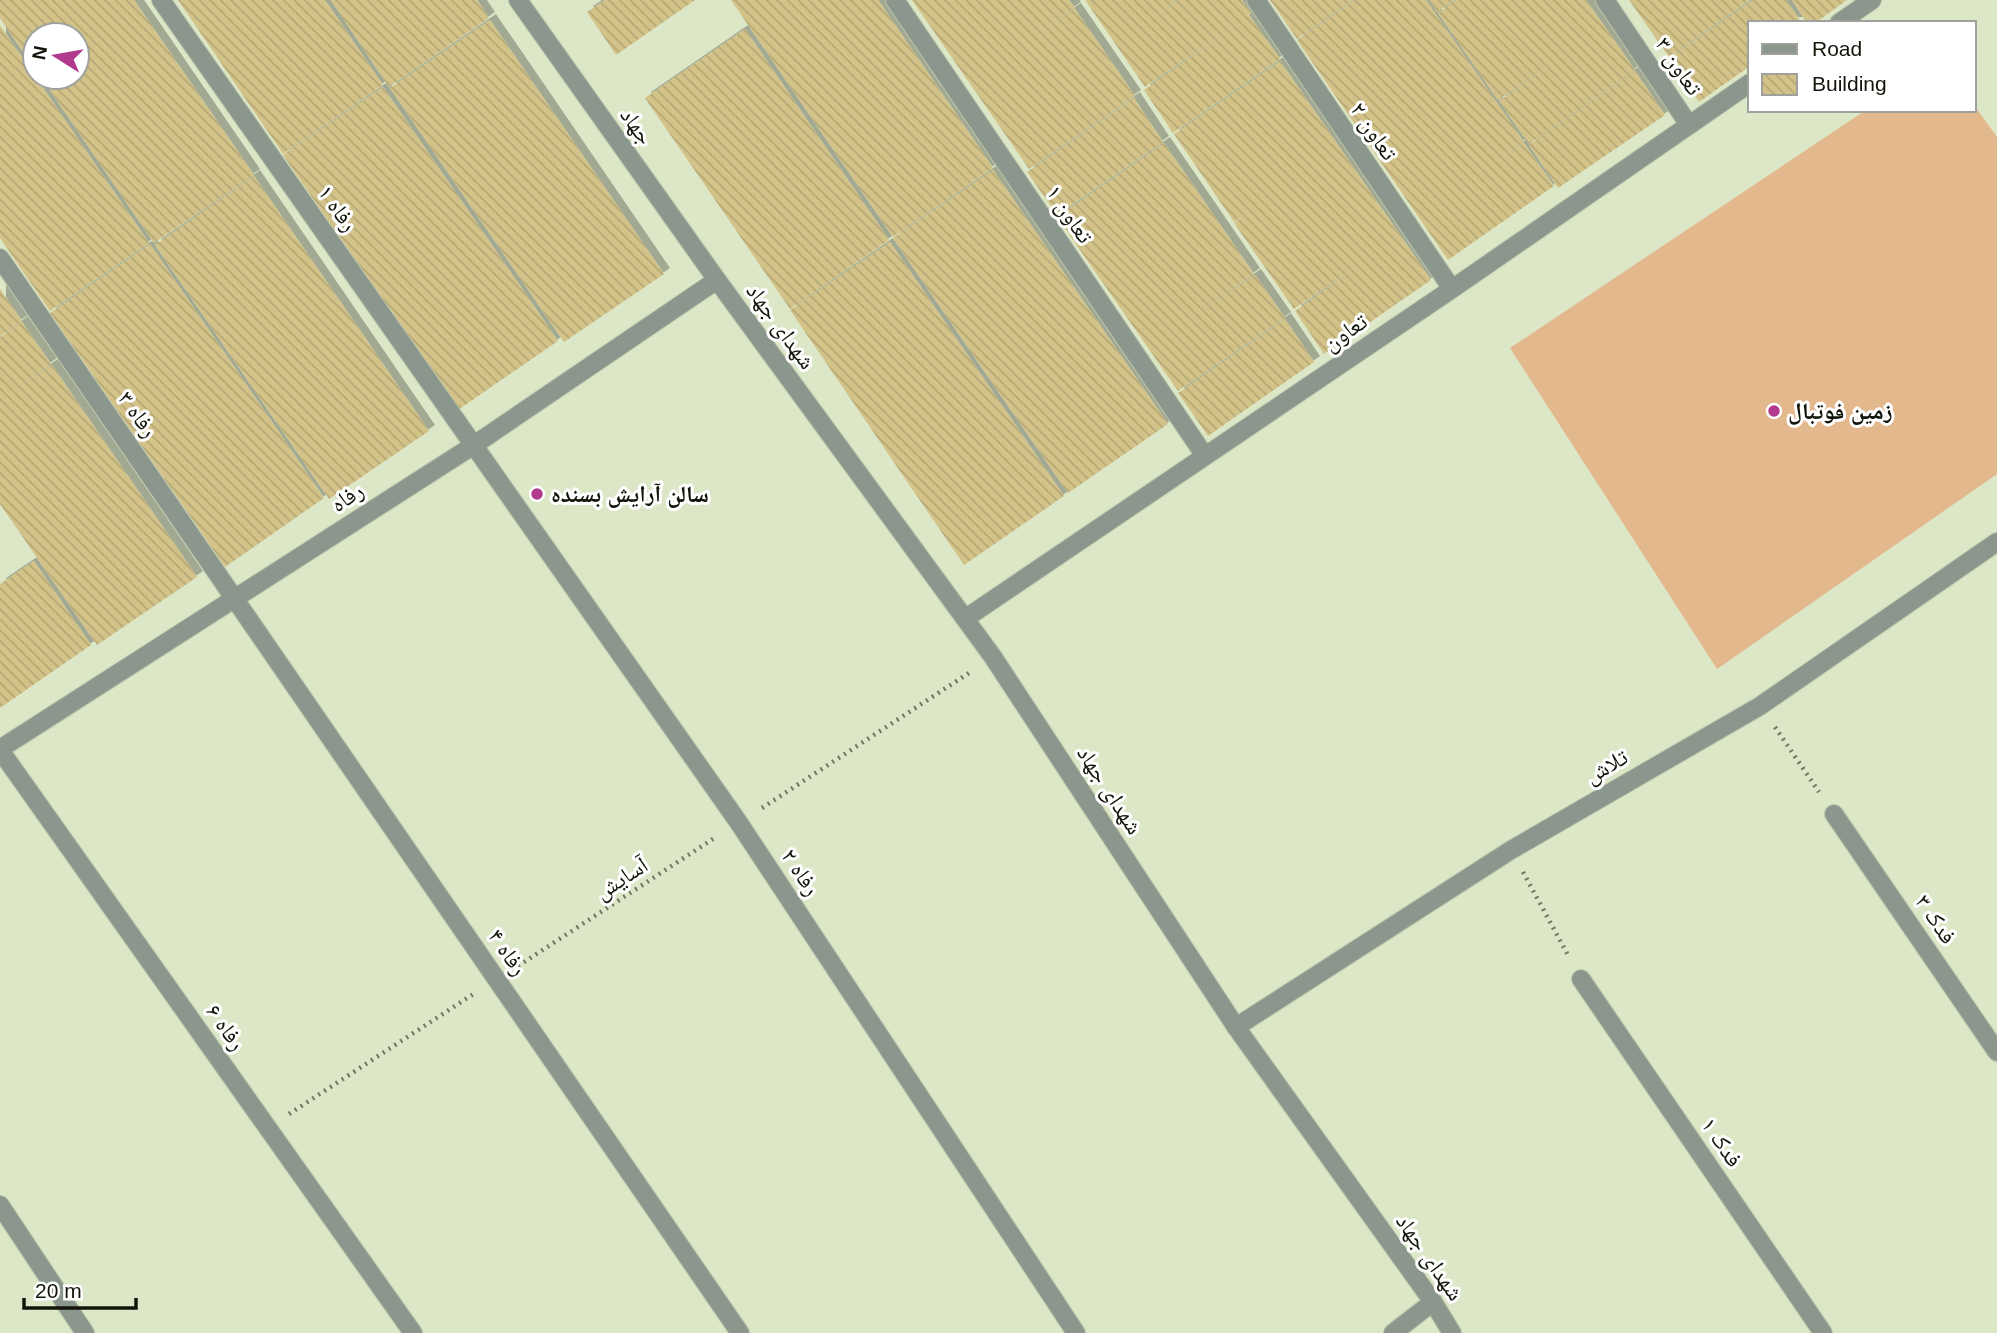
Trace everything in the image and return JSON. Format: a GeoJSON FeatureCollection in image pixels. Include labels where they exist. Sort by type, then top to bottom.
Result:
{"type":"FeatureCollection","features":[{"type":"Feature","properties":{"kind":"street","name":"رفاه ۱"},"geometry":{"type":"LineString","coordinates":[[161,0],[474,445]]}},
{"type":"Feature","properties":{"kind":"street","name":"جهاد"},"geometry":{"type":"LineString","coordinates":[[518,0],[717,280]]}},
{"type":"Feature","properties":{"kind":"street","name":"تعاون ۱"},"geometry":{"type":"LineString","coordinates":[[895,0],[1205,456]]}},
{"type":"Feature","properties":{"kind":"street","name":"تعاون ۲"},"geometry":{"type":"LineString","coordinates":[[1255,0],[1452,289]]}},
{"type":"Feature","properties":{"kind":"street","name":"تعاون ۳"},"geometry":{"type":"LineString","coordinates":[[1605,0],[1689,125]]}},
{"type":"Feature","properties":{"kind":"street"},"geometry":{"type":"LineString","coordinates":[[1842,21],[1872,0]]}},
{"type":"Feature","properties":{"kind":"street","name":"تعاون"},"geometry":{"type":"LineString","coordinates":[[966,618],[1452,289],[1748,84]]}},
{"type":"Feature","properties":{"kind":"street","name":"رفاه ۳"},"geometry":{"type":"LineString","coordinates":[[0,258],[235,598]]}},
{"type":"Feature","properties":{"kind":"street","name":"رفاه"},"geometry":{"type":"LineString","coordinates":[[0,750],[474,445],[717,280]]}},
{"type":"Feature","properties":{"kind":"street","name":"شهدای جهاد"},"geometry":{"type":"LineString","coordinates":[[717,280],[966,618],[1236,1027],[1433,1302],[1452,1333]]}},
{"type":"Feature","properties":{"kind":"street","name":"رفاه ۲"},"geometry":{"type":"LineString","coordinates":[[474,445],[739,823],[1076,1333]]}},
{"type":"Feature","properties":{"kind":"street","name":"تلاش"},"geometry":{"type":"LineString","coordinates":[[1236,1027],[1511,850],[1760,706],[1997,542]]}},
{"type":"Feature","properties":{"kind":"street","name":"رفاه ۴"},"geometry":{"type":"LineString","coordinates":[[235,598],[740,1333]]}},
{"type":"Feature","properties":{"kind":"street","name":"رفاه ۶"},"geometry":{"type":"LineString","coordinates":[[0,750],[413,1333]]}},
{"type":"Feature","properties":{"kind":"street","name":"فدک ۳"},"geometry":{"type":"LineString","coordinates":[[1834,814],[1997,1052]]}},
{"type":"Feature","properties":{"kind":"street","name":"فدک ۱"},"geometry":{"type":"LineString","coordinates":[[1581,979],[1823,1333]]}},
{"type":"Feature","properties":{"kind":"street"},"geometry":{"type":"LineString","coordinates":[[0,1205],[85,1333]]}},
{"type":"Feature","properties":{"kind":"street"},"geometry":{"type":"LineString","coordinates":[[1393,1333],[1433,1302]]}},
{"type":"Feature","properties":{"kind":"path","name":"آسایش"},"geometry":{"type":"LineString","coordinates":[[268,1128],[993,657]]}},
{"type":"Feature","properties":{"kind":"path"},"geometry":{"type":"LineString","coordinates":[[1760,706],[1834,814]]}},
{"type":"Feature","properties":{"kind":"path"},"geometry":{"type":"LineString","coordinates":[[1511,850],[1581,979]]}},
{"type":"Feature","properties":{"kind":"shaded area","name":"زمین فوتبال"},"geometry":{"type":"Polygon","coordinates":[[[1976,108],[1997,137],[1997,474],[1717,669],[1510,348],[1863,112],[1976,112],[1976,108]]]}},
{"type":"Feature","properties":{"kind":"building"},"geometry":{"type":"Polygon","coordinates":[[[0,0],[134,0],[254,175],[154,243],[51,91],[91,91],[91,21],[21,21],[21,49],[0,18],[0,0]]]}},
{"type":"Feature","properties":{"kind":"building"},"geometry":{"type":"Polygon","coordinates":[[[178,0],[325,0],[383,85],[283,154],[178,0]]]}},
{"type":"Feature","properties":{"kind":"building"},"geometry":{"type":"Polygon","coordinates":[[[331,0],[477,0],[489,18],[389,87],[331,0]]]}},
{"type":"Feature","properties":{"kind":"building"},"geometry":{"type":"Polygon","coordinates":[[[605,0],[695,0],[616,55],[587,12],[605,0]]]}},
{"type":"Feature","properties":{"kind":"building"},"geometry":{"type":"Polygon","coordinates":[[[731,0],[878,0],[993,168],[893,237],[731,0]]]}},
{"type":"Feature","properties":{"kind":"building"},"geometry":{"type":"Polygon","coordinates":[[[912,0],[1069,0],[1075,8],[1036,34],[1075,9],[1135,96],[1029,169],[912,0]]]}},
{"type":"Feature","properties":{"kind":"building"},"geometry":{"type":"Polygon","coordinates":[[[1085,0],[1177,0],[1158,15],[1179,0],[1242,0],[1251,13],[1249,15],[1280,59],[1173,133],[1144,90],[1236,25],[1145,87],[1085,0]]]}},
{"type":"Feature","properties":{"kind":"building"},"geometry":{"type":"Polygon","coordinates":[[[1270,0],[1353,0],[1297,39],[1270,0]]]}},
{"type":"Feature","properties":{"kind":"building"},"geometry":{"type":"Polygon","coordinates":[[[1355,0],[1426,0],[1524,142],[1492,164],[1524,143],[1554,186],[1448,260],[1297,40],[1355,0]]]}},
{"type":"Feature","properties":{"kind":"building"},"geometry":{"type":"Polygon","coordinates":[[[1429,0],[1455,0],[1437,12],[1429,0]]]}},
{"type":"Feature","properties":{"kind":"building"},"geometry":{"type":"Polygon","coordinates":[[[1457,0],[1586,0],[1635,70],[1529,144],[1499,101],[1552,64],[1498,100],[1438,13],[1457,0]]]}},
{"type":"Feature","properties":{"kind":"building"},"geometry":{"type":"Polygon","coordinates":[[[1629,0],[1750,0],[1669,57],[1629,0]]]}},
{"type":"Feature","properties":{"kind":"building"},"geometry":{"type":"Polygon","coordinates":[[[1753,0],[1786,0],[1801,21],[1748,21],[1748,67],[1699,102],[1669,58],[1753,0]]]}},
{"type":"Feature","properties":{"kind":"building"},"geometry":{"type":"Polygon","coordinates":[[[1792,0],[1847,0],[1818,21],[1806,21],[1792,0]]]}},
{"type":"Feature","properties":{"kind":"building"},"geometry":{"type":"Polygon","coordinates":[[[490,20],[664,274],[564,342],[390,88],[490,20]]]}},
{"type":"Feature","properties":{"kind":"building"},"geometry":{"type":"Polygon","coordinates":[[[0,25],[21,56],[21,91],[45,91],[149,243],[50,311],[0,238],[0,25]]]}},
{"type":"Feature","properties":{"kind":"building"},"geometry":{"type":"Polygon","coordinates":[[[745,29],[889,240],[790,309],[645,98],[745,29]]]}},
{"type":"Feature","properties":{"kind":"building"},"geometry":{"type":"Polygon","coordinates":[[[1280,61],[1431,280],[1324,354],[1295,311],[1362,263],[1294,309],[1234,223],[1255,208],[1234,222],[1174,134],[1280,61]]]}},
{"type":"Feature","properties":{"kind":"building"},"geometry":{"type":"Polygon","coordinates":[[[1635,71],[1665,115],[1558,188],[1529,145],[1635,71]]]}},
{"type":"Feature","properties":{"kind":"building"},"geometry":{"type":"Polygon","coordinates":[[[383,87],[558,341],[458,410],[283,155],[383,87]]]}},
{"type":"Feature","properties":{"kind":"building"},"geometry":{"type":"Polygon","coordinates":[[[1134,98],[1163,142],[1057,215],[1027,172],[1134,98]]]}},
{"type":"Feature","properties":{"kind":"building"},"geometry":{"type":"Polygon","coordinates":[[[1164,143],[1254,274],[1190,318],[1255,275],[1285,318],[1178,391],[1057,217],[1164,143]]]}},
{"type":"Feature","properties":{"kind":"building"},"geometry":{"type":"Polygon","coordinates":[[[993,170],[1168,424],[1068,493],[893,238],[993,170]]]}},
{"type":"Feature","properties":{"kind":"building"},"geometry":{"type":"Polygon","coordinates":[[[254,176],[429,431],[329,499],[155,245],[254,176]]]}},
{"type":"Feature","properties":{"kind":"building"},"geometry":{"type":"Polygon","coordinates":[[[890,242],[1064,496],[964,565],[790,310],[890,242]]]}},
{"type":"Feature","properties":{"kind":"building"},"geometry":{"type":"Polygon","coordinates":[[[150,244],[324,498],[225,567],[50,313],[150,244]]]}},
{"type":"Feature","properties":{"kind":"building"},"geometry":{"type":"Polygon","coordinates":[[[0,289],[22,321],[0,336],[0,289]]]}},
{"type":"Feature","properties":{"kind":"building"},"geometry":{"type":"Polygon","coordinates":[[[1285,319],[1314,362],[1208,436],[1178,393],[1285,319]]]}},
{"type":"Feature","properties":{"kind":"building"},"geometry":{"type":"Polygon","coordinates":[[[22,322],[51,364],[21,385],[52,365],[197,577],[97,645],[0,504],[0,337],[22,322]]]}},
{"type":"Feature","properties":{"kind":"building"},"geometry":{"type":"Polygon","coordinates":[[[34,561],[91,645],[0,708],[0,584],[34,561]]]}},
{"type":"Feature","properties":{"kind":"place","name":"زمین فوتبال"},"geometry":{"type":"Point","coordinates":[1774,411]}},
{"type":"Feature","properties":{"kind":"place","name":"سالن آرایش بسنده"},"geometry":{"type":"Point","coordinates":[537,494]}}]}
